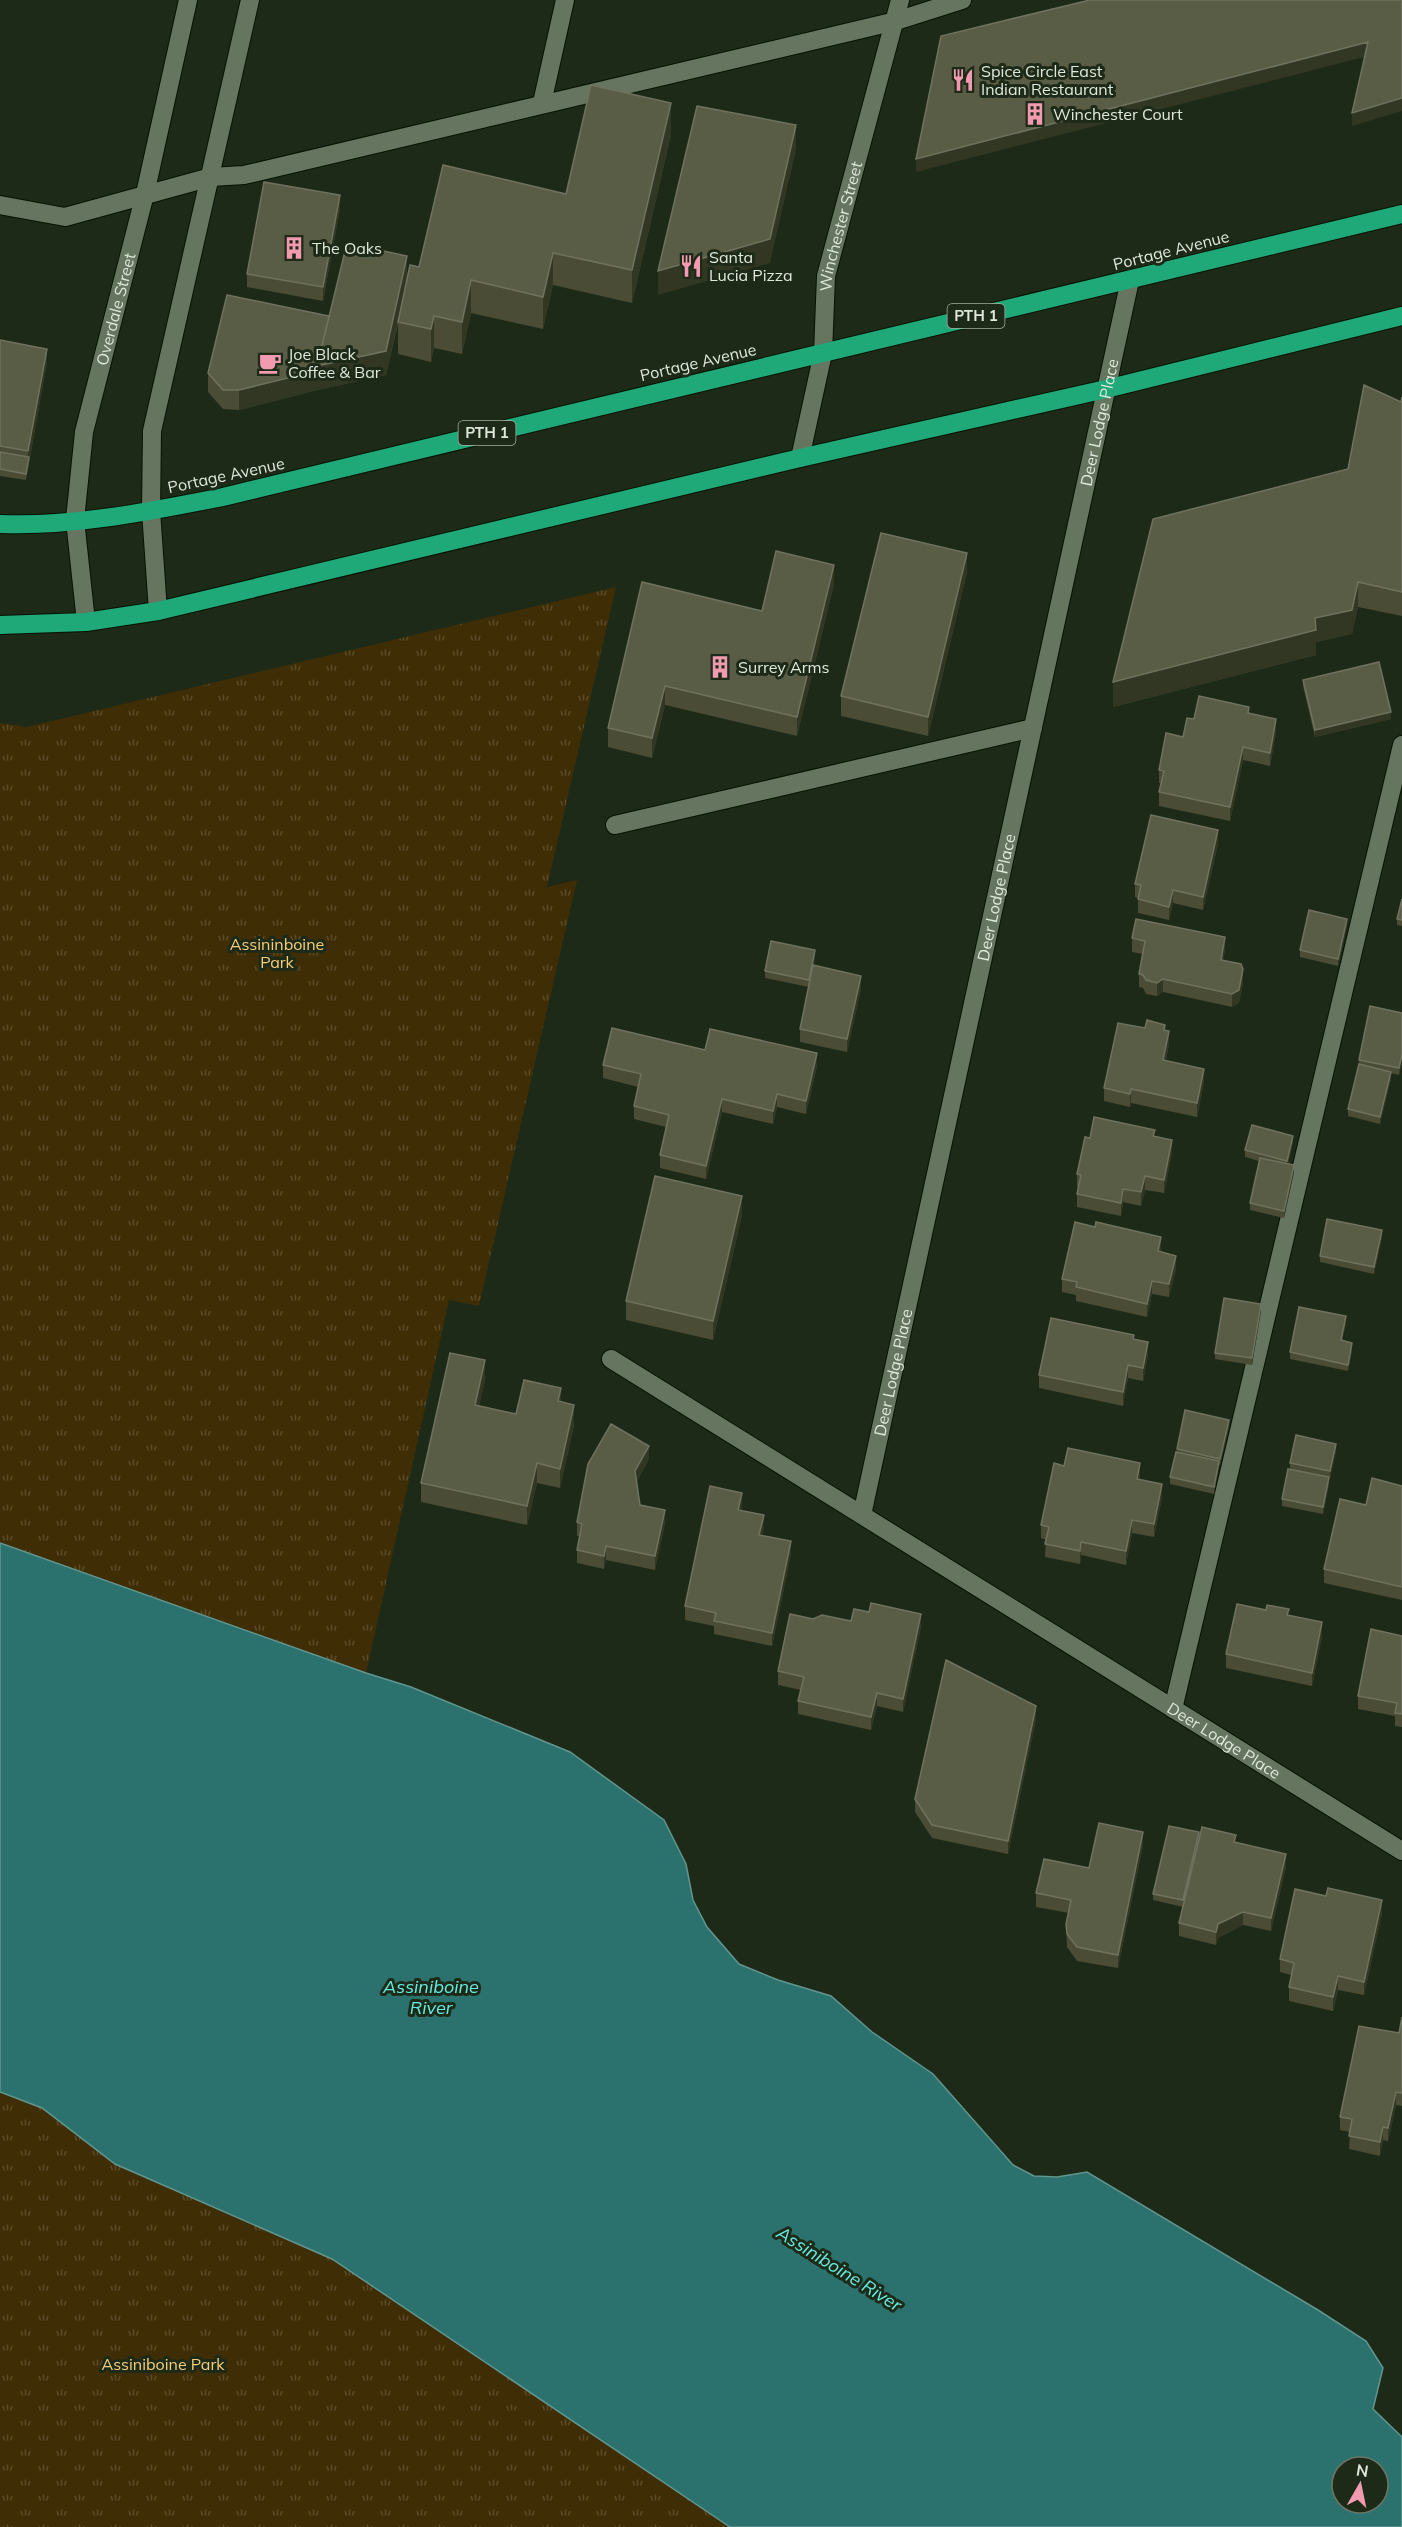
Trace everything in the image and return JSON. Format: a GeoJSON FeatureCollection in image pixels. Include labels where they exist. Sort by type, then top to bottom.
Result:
{"type":"FeatureCollection","features":[{"type":"Feature","properties":{"kind":"highway","name":"Portage Avenue"},"geometry":{"type":"LineString","coordinates":[[0,524],[20,525],[151,511],[223,497],[1402,214]]}},
{"type":"Feature","properties":{"kind":"highway"},"geometry":{"type":"LineString","coordinates":[[0,625],[86,622],[158,611],[800,458],[1106,389],[1402,316]]}},
{"type":"Feature","properties":{"kind":"street","name":"Overdale Street"},"geometry":{"type":"LineString","coordinates":[[86,622],[75,520],[84,432],[145,194],[188,0]]}},
{"type":"Feature","properties":{"kind":"street"},"geometry":{"type":"LineString","coordinates":[[158,611],[151,511],[152,431],[250,0]]}},
{"type":"Feature","properties":{"kind":"street"},"geometry":{"type":"LineString","coordinates":[[542,103],[565,0]]}},
{"type":"Feature","properties":{"kind":"street","name":"Winchester Street"},"geometry":{"type":"LineString","coordinates":[[800,458],[823,353],[826,276],[900,0]]}},
{"type":"Feature","properties":{"kind":"street"},"geometry":{"type":"LineString","coordinates":[[0,205],[65,217],[211,177],[244,174],[896,21],[962,0]]}},
{"type":"Feature","properties":{"kind":"street","name":"Deer Lodge Place"},"geometry":{"type":"LineString","coordinates":[[862,1515],[1130,280]]}},
{"type":"Feature","properties":{"kind":"street"},"geometry":{"type":"LineString","coordinates":[[615,825],[1033,728]]}},
{"type":"Feature","properties":{"kind":"street"},"geometry":{"type":"LineString","coordinates":[[1173,1709],[1402,745]]}},
{"type":"Feature","properties":{"kind":"street","name":"Deer Lodge Place"},"geometry":{"type":"LineString","coordinates":[[611,1359],[1402,1851]]}},
{"type":"Feature","properties":{"kind":"green space","name":"Assininboine Park"},"geometry":{"type":"Polygon","coordinates":[[[616,587],[547,887],[577,880],[479,1306],[449,1300],[366,1673],[0,1543],[0,723],[27,727],[616,587]]]}},
{"type":"Feature","properties":{"kind":"green space","name":"Assiniboine Park"},"geometry":{"type":"Polygon","coordinates":[[[0,2092],[42,2108],[115,2164],[332,2259],[730,2527],[0,2527],[0,2092]]]}},
{"type":"Feature","properties":{"kind":"water","name":"Assiniboine River"},"geometry":{"type":"Polygon","coordinates":[[[0,1543],[411,1687],[570,1752],[664,1820],[686,1864],[693,1900],[707,1927],[739,1964],[778,1980],[831,1996],[872,2032],[933,2074],[1013,2165],[1034,2176],[1057,2177],[1087,2172],[1366,2341],[1383,2368],[1373,2409],[1402,2437],[1402,2527],[730,2527],[332,2259],[115,2164],[42,2108],[0,2092],[0,1543]]]}},
{"type":"Feature","properties":{"kind":"building","name":"Winchester Court"},"geometry":{"type":"Polygon","coordinates":[[[1090,0],[1402,0],[1402,98],[1352,113],[1368,42],[916,159],[941,36],[1090,0]]]}},
{"type":"Feature","properties":{"kind":"building"},"geometry":{"type":"Polygon","coordinates":[[[591,85],[671,103],[632,270],[553,253],[543,297],[471,280],[462,322],[434,316],[431,329],[398,322],[410,265],[419,267],[443,165],[566,194],[591,85]]]}},
{"type":"Feature","properties":{"kind":"building"},"geometry":{"type":"Polygon","coordinates":[[[697,106],[796,125],[770,239],[658,271],[697,106]]]}},
{"type":"Feature","properties":{"kind":"building","name":"The Oaks"},"geometry":{"type":"Polygon","coordinates":[[[264,182],[340,195],[323,287],[247,274],[264,182]]]}},
{"type":"Feature","properties":{"kind":"building"},"geometry":{"type":"Polygon","coordinates":[[[347,243],[407,256],[386,351],[317,366],[347,243]]]}},
{"type":"Feature","properties":{"kind":"building","name":"Joe Black Coffee & Bar"},"geometry":{"type":"Polygon","coordinates":[[[227,295],[329,316],[317,371],[239,390],[223,390],[208,373],[227,295]]]}},
{"type":"Feature","properties":{"kind":"building"},"geometry":{"type":"Polygon","coordinates":[[[0,340],[47,349],[28,451],[0,446],[0,340]]]}},
{"type":"Feature","properties":{"kind":"building"},"geometry":{"type":"Polygon","coordinates":[[[1364,385],[1401,402],[1402,397],[1402,592],[1358,582],[1352,610],[1315,618],[1316,630],[1113,682],[1153,519],[1348,469],[1364,385]]]}},
{"type":"Feature","properties":{"kind":"building"},"geometry":{"type":"Polygon","coordinates":[[[0,452],[29,457],[26,474],[0,469],[0,452]]]}},
{"type":"Feature","properties":{"kind":"building"},"geometry":{"type":"Polygon","coordinates":[[[881,533],[967,553],[928,717],[841,696],[881,533]]]}},
{"type":"Feature","properties":{"kind":"building","name":"Surrey Arms"},"geometry":{"type":"Polygon","coordinates":[[[776,551],[834,565],[797,717],[665,686],[652,738],[608,728],[642,582],[762,611],[776,551]]]}},
{"type":"Feature","properties":{"kind":"building"},"geometry":{"type":"Polygon","coordinates":[[[1379,662],[1391,712],[1315,730],[1303,680],[1379,662]]]}},
{"type":"Feature","properties":{"kind":"building"},"geometry":{"type":"Polygon","coordinates":[[[1199,696],[1249,707],[1248,713],[1276,719],[1270,753],[1243,747],[1230,807],[1159,792],[1164,771],[1159,770],[1166,733],[1183,737],[1187,718],[1194,719],[1199,696]]]}},
{"type":"Feature","properties":{"kind":"building"},"geometry":{"type":"Polygon","coordinates":[[[1151,815],[1218,830],[1203,897],[1173,890],[1169,907],[1138,899],[1141,885],[1135,884],[1151,815]]]}},
{"type":"Feature","properties":{"kind":"building"},"geometry":{"type":"Polygon","coordinates":[[[1402,899],[1402,920],[1397,919],[1402,899]]]}},
{"type":"Feature","properties":{"kind":"building"},"geometry":{"type":"Polygon","coordinates":[[[1309,910],[1347,919],[1338,959],[1300,950],[1309,910]]]}},
{"type":"Feature","properties":{"kind":"building"},"geometry":{"type":"Polygon","coordinates":[[[1136,919],[1225,937],[1221,960],[1241,964],[1243,969],[1239,990],[1232,994],[1163,979],[1157,983],[1146,980],[1143,975],[1139,974],[1145,941],[1132,938],[1136,919]]]}},
{"type":"Feature","properties":{"kind":"building"},"geometry":{"type":"Polygon","coordinates":[[[771,941],[815,950],[809,980],[765,971],[771,941]]]}},
{"type":"Feature","properties":{"kind":"building"},"geometry":{"type":"Polygon","coordinates":[[[813,965],[861,976],[847,1039],[800,1029],[813,965]]]}},
{"type":"Feature","properties":{"kind":"building"},"geometry":{"type":"Polygon","coordinates":[[[1370,1006],[1402,1013],[1402,1055],[1399,1068],[1359,1060],[1370,1006]]]}},
{"type":"Feature","properties":{"kind":"building"},"geometry":{"type":"Polygon","coordinates":[[[1147,1020],[1165,1025],[1164,1030],[1169,1031],[1163,1060],[1204,1069],[1197,1103],[1131,1089],[1130,1094],[1104,1088],[1118,1023],[1145,1028],[1147,1020]]]}},
{"type":"Feature","properties":{"kind":"building"},"geometry":{"type":"Polygon","coordinates":[[[612,1028],[705,1050],[710,1029],[817,1053],[806,1101],[777,1094],[773,1111],[722,1099],[706,1166],[660,1155],[669,1115],[634,1106],[641,1074],[603,1065],[612,1028]]]}},
{"type":"Feature","properties":{"kind":"building"},"geometry":{"type":"Polygon","coordinates":[[[1359,1064],[1391,1072],[1380,1117],[1348,1109],[1359,1064]]]}},
{"type":"Feature","properties":{"kind":"building"},"geometry":{"type":"Polygon","coordinates":[[[1094,1117],[1155,1130],[1153,1136],[1172,1140],[1164,1180],[1145,1176],[1141,1192],[1123,1189],[1121,1203],[1077,1194],[1081,1175],[1077,1174],[1085,1137],[1090,1138],[1094,1117]]]}},
{"type":"Feature","properties":{"kind":"building"},"geometry":{"type":"Polygon","coordinates":[[[1252,1125],[1293,1136],[1287,1161],[1245,1150],[1252,1125]]]}},
{"type":"Feature","properties":{"kind":"building"},"geometry":{"type":"Polygon","coordinates":[[[1260,1158],[1294,1165],[1284,1211],[1250,1203],[1260,1158]]]}},
{"type":"Feature","properties":{"kind":"building"},"geometry":{"type":"Polygon","coordinates":[[[655,1176],[742,1196],[713,1321],[626,1301],[655,1176]]]}},
{"type":"Feature","properties":{"kind":"building"},"geometry":{"type":"Polygon","coordinates":[[[1327,1219],[1382,1230],[1374,1267],[1320,1256],[1327,1219]]]}},
{"type":"Feature","properties":{"kind":"building"},"geometry":{"type":"Polygon","coordinates":[[[1075,1222],[1095,1227],[1096,1222],[1161,1237],[1158,1251],[1176,1256],[1169,1284],[1152,1281],[1147,1304],[1076,1287],[1077,1282],[1062,1279],[1075,1222]]]}},
{"type":"Feature","properties":{"kind":"building"},"geometry":{"type":"Polygon","coordinates":[[[1224,1298],[1261,1304],[1252,1358],[1215,1353],[1224,1298]]]}},
{"type":"Feature","properties":{"kind":"building"},"geometry":{"type":"Polygon","coordinates":[[[1299,1307],[1346,1316],[1341,1340],[1352,1343],[1348,1365],[1290,1352],[1299,1307]]]}},
{"type":"Feature","properties":{"kind":"building"},"geometry":{"type":"Polygon","coordinates":[[[1051,1318],[1134,1335],[1133,1339],[1148,1342],[1143,1368],[1128,1365],[1123,1392],[1039,1375],[1051,1318]]]}},
{"type":"Feature","properties":{"kind":"building"},"geometry":{"type":"Polygon","coordinates":[[[450,1353],[485,1360],[475,1405],[516,1414],[524,1380],[561,1388],[558,1401],[574,1405],[560,1469],[537,1463],[527,1506],[421,1483],[450,1353]]]}},
{"type":"Feature","properties":{"kind":"building"},"geometry":{"type":"Polygon","coordinates":[[[1185,1410],[1229,1420],[1220,1459],[1177,1449],[1185,1410]]]}},
{"type":"Feature","properties":{"kind":"building"},"geometry":{"type":"Polygon","coordinates":[[[611,1424],[649,1446],[635,1471],[640,1505],[665,1510],[655,1556],[606,1546],[604,1556],[577,1550],[582,1524],[577,1522],[588,1464],[611,1424]]]}},
{"type":"Feature","properties":{"kind":"building"},"geometry":{"type":"Polygon","coordinates":[[[1296,1435],[1336,1444],[1330,1471],[1290,1463],[1296,1435]]]}},
{"type":"Feature","properties":{"kind":"building"},"geometry":{"type":"Polygon","coordinates":[[[1068,1448],[1140,1463],[1137,1479],[1162,1484],[1154,1524],[1132,1520],[1126,1551],[1081,1542],[1080,1551],[1045,1544],[1049,1527],[1041,1525],[1054,1463],[1064,1466],[1068,1448]]]}},
{"type":"Feature","properties":{"kind":"building"},"geometry":{"type":"Polygon","coordinates":[[[1176,1452],[1219,1461],[1214,1487],[1170,1477],[1176,1452]]]}},
{"type":"Feature","properties":{"kind":"building"},"geometry":{"type":"Polygon","coordinates":[[[1288,1469],[1329,1477],[1323,1507],[1282,1499],[1288,1469]]]}},
{"type":"Feature","properties":{"kind":"building"},"geometry":{"type":"Polygon","coordinates":[[[1372,1478],[1402,1486],[1402,1587],[1324,1569],[1340,1499],[1366,1505],[1372,1478]]]}},
{"type":"Feature","properties":{"kind":"building"},"geometry":{"type":"Polygon","coordinates":[[[710,1486],[742,1493],[738,1510],[764,1515],[759,1535],[791,1541],[772,1633],[714,1621],[716,1613],[685,1606],[710,1486]]]}},
{"type":"Feature","properties":{"kind":"building"},"geometry":{"type":"Polygon","coordinates":[[[871,1603],[921,1614],[903,1699],[877,1693],[871,1717],[798,1701],[804,1677],[778,1671],[790,1614],[813,1619],[822,1615],[851,1621],[854,1609],[869,1612],[871,1603]]]}},
{"type":"Feature","properties":{"kind":"building"},"geometry":{"type":"Polygon","coordinates":[[[1237,1604],[1266,1610],[1267,1605],[1289,1609],[1287,1615],[1322,1622],[1312,1673],[1226,1654],[1237,1604]]]}},
{"type":"Feature","properties":{"kind":"building"},"geometry":{"type":"Polygon","coordinates":[[[1371,1629],[1402,1636],[1402,1714],[1395,1713],[1397,1703],[1358,1696],[1371,1629]]]}},
{"type":"Feature","properties":{"kind":"building"},"geometry":{"type":"Polygon","coordinates":[[[946,1660],[1036,1706],[1008,1841],[932,1825],[915,1799],[946,1660]]]}},
{"type":"Feature","properties":{"kind":"building"},"geometry":{"type":"Polygon","coordinates":[[[1099,1823],[1143,1832],[1118,1955],[1077,1947],[1067,1934],[1066,1924],[1071,1900],[1036,1893],[1044,1859],[1089,1868],[1099,1823]]]}},
{"type":"Feature","properties":{"kind":"building"},"geometry":{"type":"Polygon","coordinates":[[[1169,1826],[1199,1832],[1183,1900],[1153,1894],[1169,1826]]]}},
{"type":"Feature","properties":{"kind":"building"},"geometry":{"type":"Polygon","coordinates":[[[1202,1827],[1236,1835],[1234,1842],[1286,1854],[1271,1918],[1243,1912],[1218,1924],[1216,1932],[1179,1923],[1202,1827]]]}},
{"type":"Feature","properties":{"kind":"building"},"geometry":{"type":"Polygon","coordinates":[[[1328,1888],[1382,1900],[1364,1982],[1338,1976],[1333,1997],[1289,1987],[1294,1963],[1280,1959],[1295,1889],[1326,1896],[1328,1888]]]}},
{"type":"Feature","properties":{"kind":"building"},"geometry":{"type":"Polygon","coordinates":[[[1402,2017],[1402,2093],[1396,2092],[1388,2128],[1383,2127],[1380,2142],[1349,2136],[1352,2119],[1340,2117],[1359,2026],[1399,2033],[1402,2017]]]}},
{"type":"Feature","properties":{"kind":"place","name":"Spice Circle East Indian Restaurant"},"geometry":{"type":"Point","coordinates":[963,80]}},
{"type":"Feature","properties":{"kind":"place","name":"Winchester Court"},"geometry":{"type":"Point","coordinates":[1035,114]}},
{"type":"Feature","properties":{"kind":"place","name":"The Oaks"},"geometry":{"type":"Point","coordinates":[294,248]}},
{"type":"Feature","properties":{"kind":"place","name":"Santa Lucia Pizza"},"geometry":{"type":"Point","coordinates":[691,266]}},
{"type":"Feature","properties":{"kind":"place","name":"Joe Black Coffee & Bar"},"geometry":{"type":"Point","coordinates":[270,363]}},
{"type":"Feature","properties":{"kind":"place","name":"Surrey Arms"},"geometry":{"type":"Point","coordinates":[720,667]}}]}
